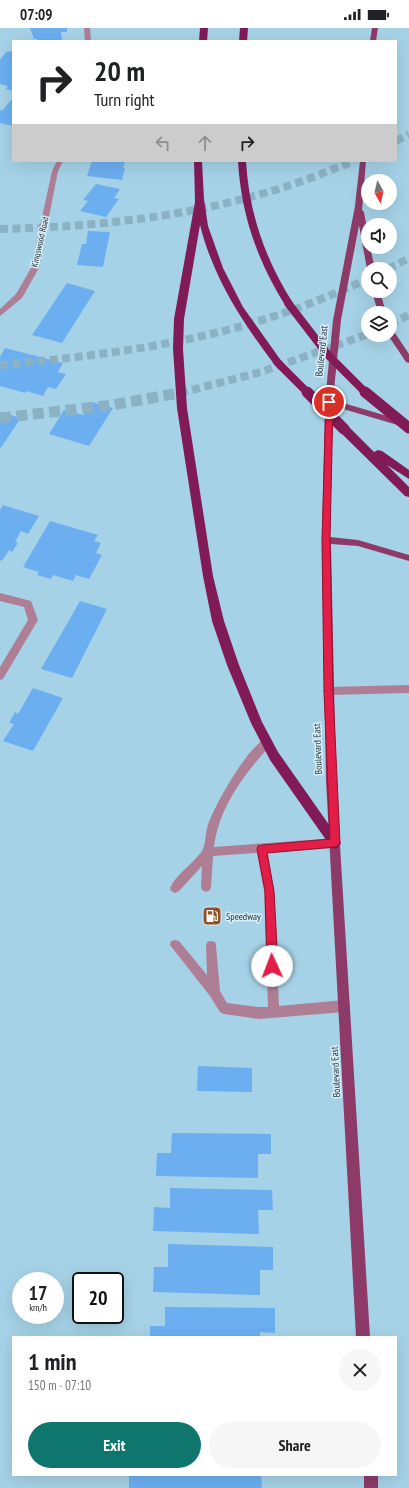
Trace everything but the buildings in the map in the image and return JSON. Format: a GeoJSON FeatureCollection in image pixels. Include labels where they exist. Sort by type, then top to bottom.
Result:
{"type":"FeatureCollection","features":[{"type":"Feature","properties":{"kind":"highway"},"geometry":{"type":"LineString","coordinates":[[203,40],[204,28]]}},
{"type":"Feature","properties":{"kind":"highway"},"geometry":{"type":"LineString","coordinates":[[243,40],[244,28]]}},
{"type":"Feature","properties":{"kind":"highway"},"geometry":{"type":"LineString","coordinates":[[198,162],[200,203],[210,243],[226,284],[255,332],[277,362],[409,493]]}},
{"type":"Feature","properties":{"kind":"highway"},"geometry":{"type":"LineString","coordinates":[[242,162],[244,188],[252,227],[266,265],[288,303],[308,332],[345,372],[374,401],[409,428]]}},
{"type":"Feature","properties":{"kind":"highway"},"geometry":{"type":"LineString","coordinates":[[200,203],[179,319],[178,371],[182,408],[208,576],[218,621],[233,665],[267,742],[274,756],[335,843]]}},
{"type":"Feature","properties":{"kind":"highway"},"geometry":{"type":"LineString","coordinates":[[344,430],[409,475]]}},
{"type":"Feature","properties":{"kind":"main road"},"geometry":{"type":"LineString","coordinates":[[373,40],[375,28]]}},
{"type":"Feature","properties":{"kind":"main road","name":"Boulevard East"},"geometry":{"type":"LineString","coordinates":[[362,162],[359,206],[337,320],[329,402],[326,540],[328,691],[335,843],[363,1336]]}},
{"type":"Feature","properties":{"kind":"main road"},"geometry":{"type":"LineString","coordinates":[[359,206],[370,262]]}},
{"type":"Feature","properties":{"kind":"main road"},"geometry":{"type":"LineString","coordinates":[[397,342],[409,360]]}},
{"type":"Feature","properties":{"kind":"main road"},"geometry":{"type":"LineString","coordinates":[[329,402],[409,425]]}},
{"type":"Feature","properties":{"kind":"main road"},"geometry":{"type":"LineString","coordinates":[[326,540],[358,544],[409,558]]}},
{"type":"Feature","properties":{"kind":"main road"},"geometry":{"type":"LineString","coordinates":[[371,1476],[371,1488]]}},
{"type":"Feature","properties":{"kind":"street"},"geometry":{"type":"LineString","coordinates":[[87,28],[88,40]]}},
{"type":"Feature","properties":{"kind":"street","name":"Kingswood Road"},"geometry":{"type":"LineString","coordinates":[[0,313],[19,296],[35,268],[55,171],[60,162]]}},
{"type":"Feature","properties":{"kind":"street"},"geometry":{"type":"LineString","coordinates":[[0,597],[28,604],[33,620],[0,676]]}},
{"type":"Feature","properties":{"kind":"street"},"geometry":{"type":"LineString","coordinates":[[328,691],[409,689]]}},
{"type":"Feature","properties":{"kind":"street"},"geometry":{"type":"LineString","coordinates":[[206,887],[208,852],[213,826],[227,797],[251,758],[267,742]]}},
{"type":"Feature","properties":{"kind":"street"},"geometry":{"type":"LineString","coordinates":[[175,888],[208,852],[335,843]]}},
{"type":"Feature","properties":{"kind":"street"},"geometry":{"type":"LineString","coordinates":[[262,849],[270,891],[274,1012]]}},
{"type":"Feature","properties":{"kind":"street"},"geometry":{"type":"LineString","coordinates":[[175,945],[214,992],[224,1008],[259,1013],[344,1006]]}},
{"type":"Feature","properties":{"kind":"street"},"geometry":{"type":"LineString","coordinates":[[211,946],[214,992]]}},
{"type":"Feature","properties":{"kind":"tunnel"},"geometry":{"type":"LineString","coordinates":[[397,140],[409,134]]}},
{"type":"Feature","properties":{"kind":"tunnel"},"geometry":{"type":"LineString","coordinates":[[0,229],[68,226],[135,220],[169,215],[235,201],[279,189],[351,162]]}},
{"type":"Feature","properties":{"kind":"tunnel"},"geometry":{"type":"LineString","coordinates":[[397,264],[409,258]]}},
{"type":"Feature","properties":{"kind":"tunnel"},"geometry":{"type":"LineString","coordinates":[[0,365],[71,358],[142,348],[212,334],[281,314],[361,282]]}},
{"type":"Feature","properties":{"kind":"tunnel"},"geometry":{"type":"LineString","coordinates":[[397,321],[409,315]]}},
{"type":"Feature","properties":{"kind":"tunnel"},"geometry":{"type":"LineString","coordinates":[[184,392],[261,372],[361,336]]}},
{"type":"Feature","properties":{"kind":"tunnel"},"geometry":{"type":"LineString","coordinates":[[0,418],[113,405],[184,392]]}},
{"type":"Feature","properties":{"kind":"place","name":"Speedway"},"geometry":{"type":"Point","coordinates":[212,916]}},
{"type":"Feature","properties":{"kind":"route"},"geometry":{"type":"LineString","coordinates":[[272,966],[270,891],[262,849],[335,843],[328,691],[326,540],[329,402]]}}]}
